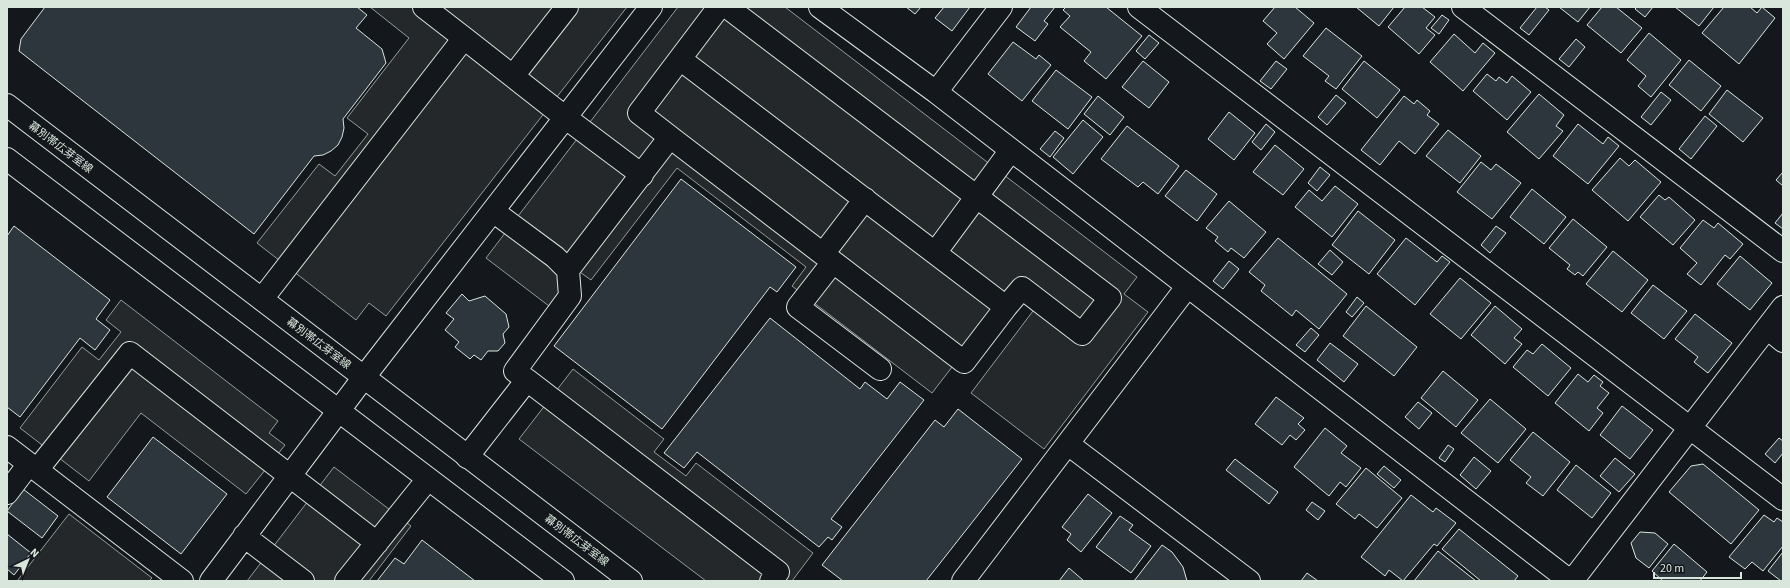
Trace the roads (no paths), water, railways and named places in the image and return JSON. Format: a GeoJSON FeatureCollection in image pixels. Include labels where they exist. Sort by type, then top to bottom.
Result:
{"type":"FeatureCollection","features":[{"type":"Feature","properties":{"kind":"street"},"geometry":{"type":"LineString","coordinates":[[424,7],[566,118],[642,175]]}},
{"type":"Feature","properties":{"kind":"street"},"geometry":{"type":"LineString","coordinates":[[513,76],[567,7]]}},
{"type":"Feature","properties":{"kind":"street"},"geometry":{"type":"LineString","coordinates":[[210,581],[338,410],[652,7]]}},
{"type":"Feature","properties":{"kind":"street"},"geometry":{"type":"LineString","coordinates":[[719,7],[639,113],[964,362],[1022,288],[1082,334],[1110,298],[727,7]]}},
{"type":"Feature","properties":{"kind":"street"},"geometry":{"type":"LineString","coordinates":[[820,7],[936,92],[1187,287],[1571,581],[1690,428],[1775,334],[1783,307]]}},
{"type":"Feature","properties":{"kind":"street"},"geometry":{"type":"LineString","coordinates":[[936,92],[1001,7]]}},
{"type":"Feature","properties":{"kind":"street"},"geometry":{"type":"LineString","coordinates":[[1139,7],[1783,499]]}},
{"type":"Feature","properties":{"kind":"street"},"geometry":{"type":"LineString","coordinates":[[1463,7],[1783,251]]}},
{"type":"Feature","properties":{"kind":"street"},"geometry":{"type":"LineString","coordinates":[[262,298],[464,38]]}},
{"type":"Feature","properties":{"kind":"street"},"geometry":{"type":"LineString","coordinates":[[680,59],[1006,307]]}},
{"type":"Feature","properties":{"kind":"street","name":"幕別帯広芽室線"},"geometry":{"type":"LineString","coordinates":[[7,105],[262,298],[467,457],[631,581]]}},
{"type":"Feature","properties":{"kind":"street"},"geometry":{"type":"LineString","coordinates":[[568,270],[670,138]]}},
{"type":"Feature","properties":{"kind":"street"},"geometry":{"type":"LineString","coordinates":[[935,253],[1011,150]]}},
{"type":"Feature","properties":{"kind":"street"},"geometry":{"type":"LineString","coordinates":[[7,159],[563,581]]}},
{"type":"Feature","properties":{"kind":"street"},"geometry":{"type":"LineString","coordinates":[[865,199],[798,307],[880,369]]}},
{"type":"Feature","properties":{"kind":"street"},"geometry":{"type":"LineString","coordinates":[[493,211],[555,257],[568,270],[570,296],[515,371],[778,572],[771,581]]}},
{"type":"Feature","properties":{"kind":"street"},"geometry":{"type":"LineString","coordinates":[[963,581],[1187,287]]}},
{"type":"Feature","properties":{"kind":"street"},"geometry":{"type":"LineString","coordinates":[[7,493],[33,467],[130,353],[377,543]]}},
{"type":"Feature","properties":{"kind":"street"},"geometry":{"type":"LineString","coordinates":[[467,457],[527,380]]}},
{"type":"Feature","properties":{"kind":"street"},"geometry":{"type":"LineString","coordinates":[[1068,444],[1249,581]]}},
{"type":"Feature","properties":{"kind":"street"},"geometry":{"type":"LineString","coordinates":[[7,447],[182,581]]}},
{"type":"Feature","properties":{"kind":"street"},"geometry":{"type":"LineString","coordinates":[[346,581],[428,479]]}},
{"type":"Feature","properties":{"kind":"street"},"geometry":{"type":"LineString","coordinates":[[244,536],[303,581]]}}]}
